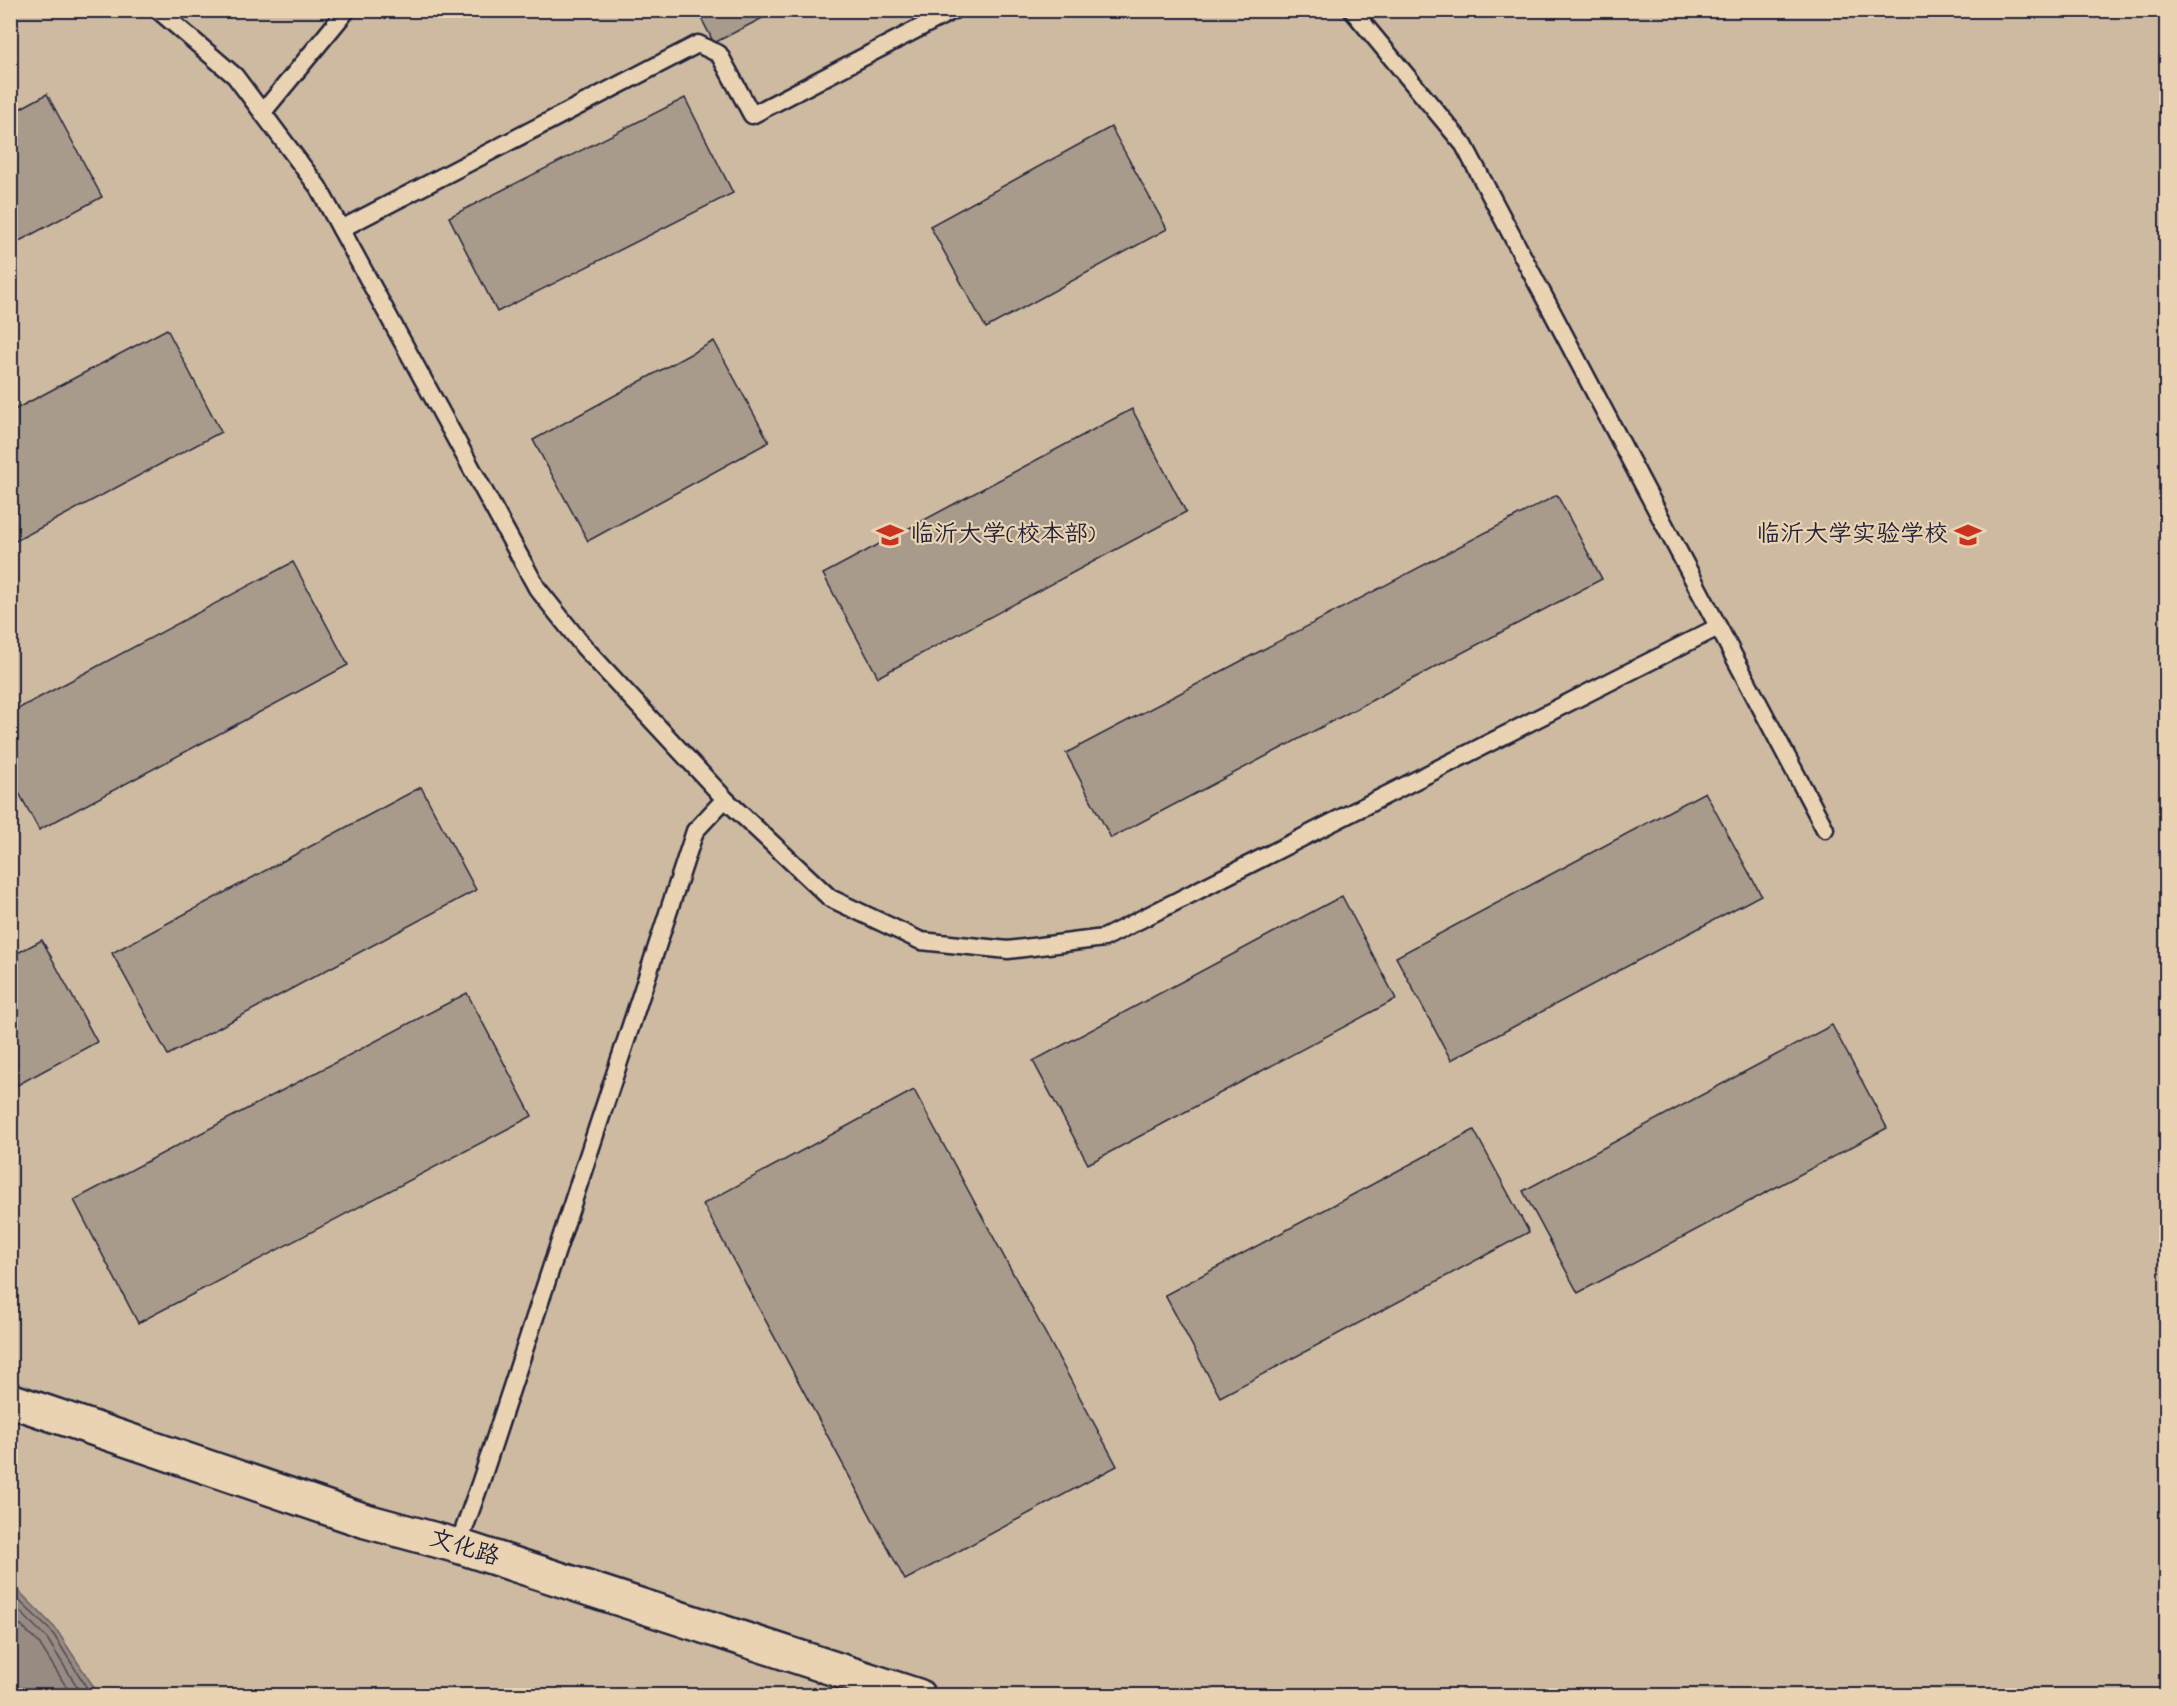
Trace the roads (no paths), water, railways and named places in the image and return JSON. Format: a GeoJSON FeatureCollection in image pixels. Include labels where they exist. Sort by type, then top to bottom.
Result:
{"type":"FeatureCollection","features":[{"type":"Feature","properties":{"kind":"street","name":"文化路"},"geometry":{"type":"LineString","coordinates":[[10,1400],[366,1521],[458,1546],[918,1695]]}},
{"type":"Feature","properties":{"kind":"lane"},"geometry":{"type":"LineString","coordinates":[[158,10],[236,76],[318,187],[537,588],[584,647],[725,799],[830,898],[921,941],[1008,950],[1104,938],[1718,627]]}},
{"type":"Feature","properties":{"kind":"lane"},"geometry":{"type":"LineString","coordinates":[[263,112],[347,10]]}},
{"type":"Feature","properties":{"kind":"lane"},"geometry":{"type":"LineString","coordinates":[[341,229],[698,44],[719,54],[752,114],[954,10]]}},
{"type":"Feature","properties":{"kind":"lane"},"geometry":{"type":"LineString","coordinates":[[1352,10],[1464,145],[1825,829]]}},
{"type":"Feature","properties":{"kind":"lane"},"geometry":{"type":"LineString","coordinates":[[458,1546],[695,831],[725,799]]}},
{"type":"Feature","properties":{"kind":"water"},"geometry":{"type":"Polygon","coordinates":[[[11,1583],[56,1629],[99,1695],[11,1695],[11,1583]]]}},
{"type":"Feature","properties":{"kind":"place","name":"临沂大学(校本部)"},"geometry":{"type":"Point","coordinates":[890,535]}},
{"type":"Feature","properties":{"kind":"place","name":"临沂大学实验学校"},"geometry":{"type":"Point","coordinates":[1968,535]}}]}
